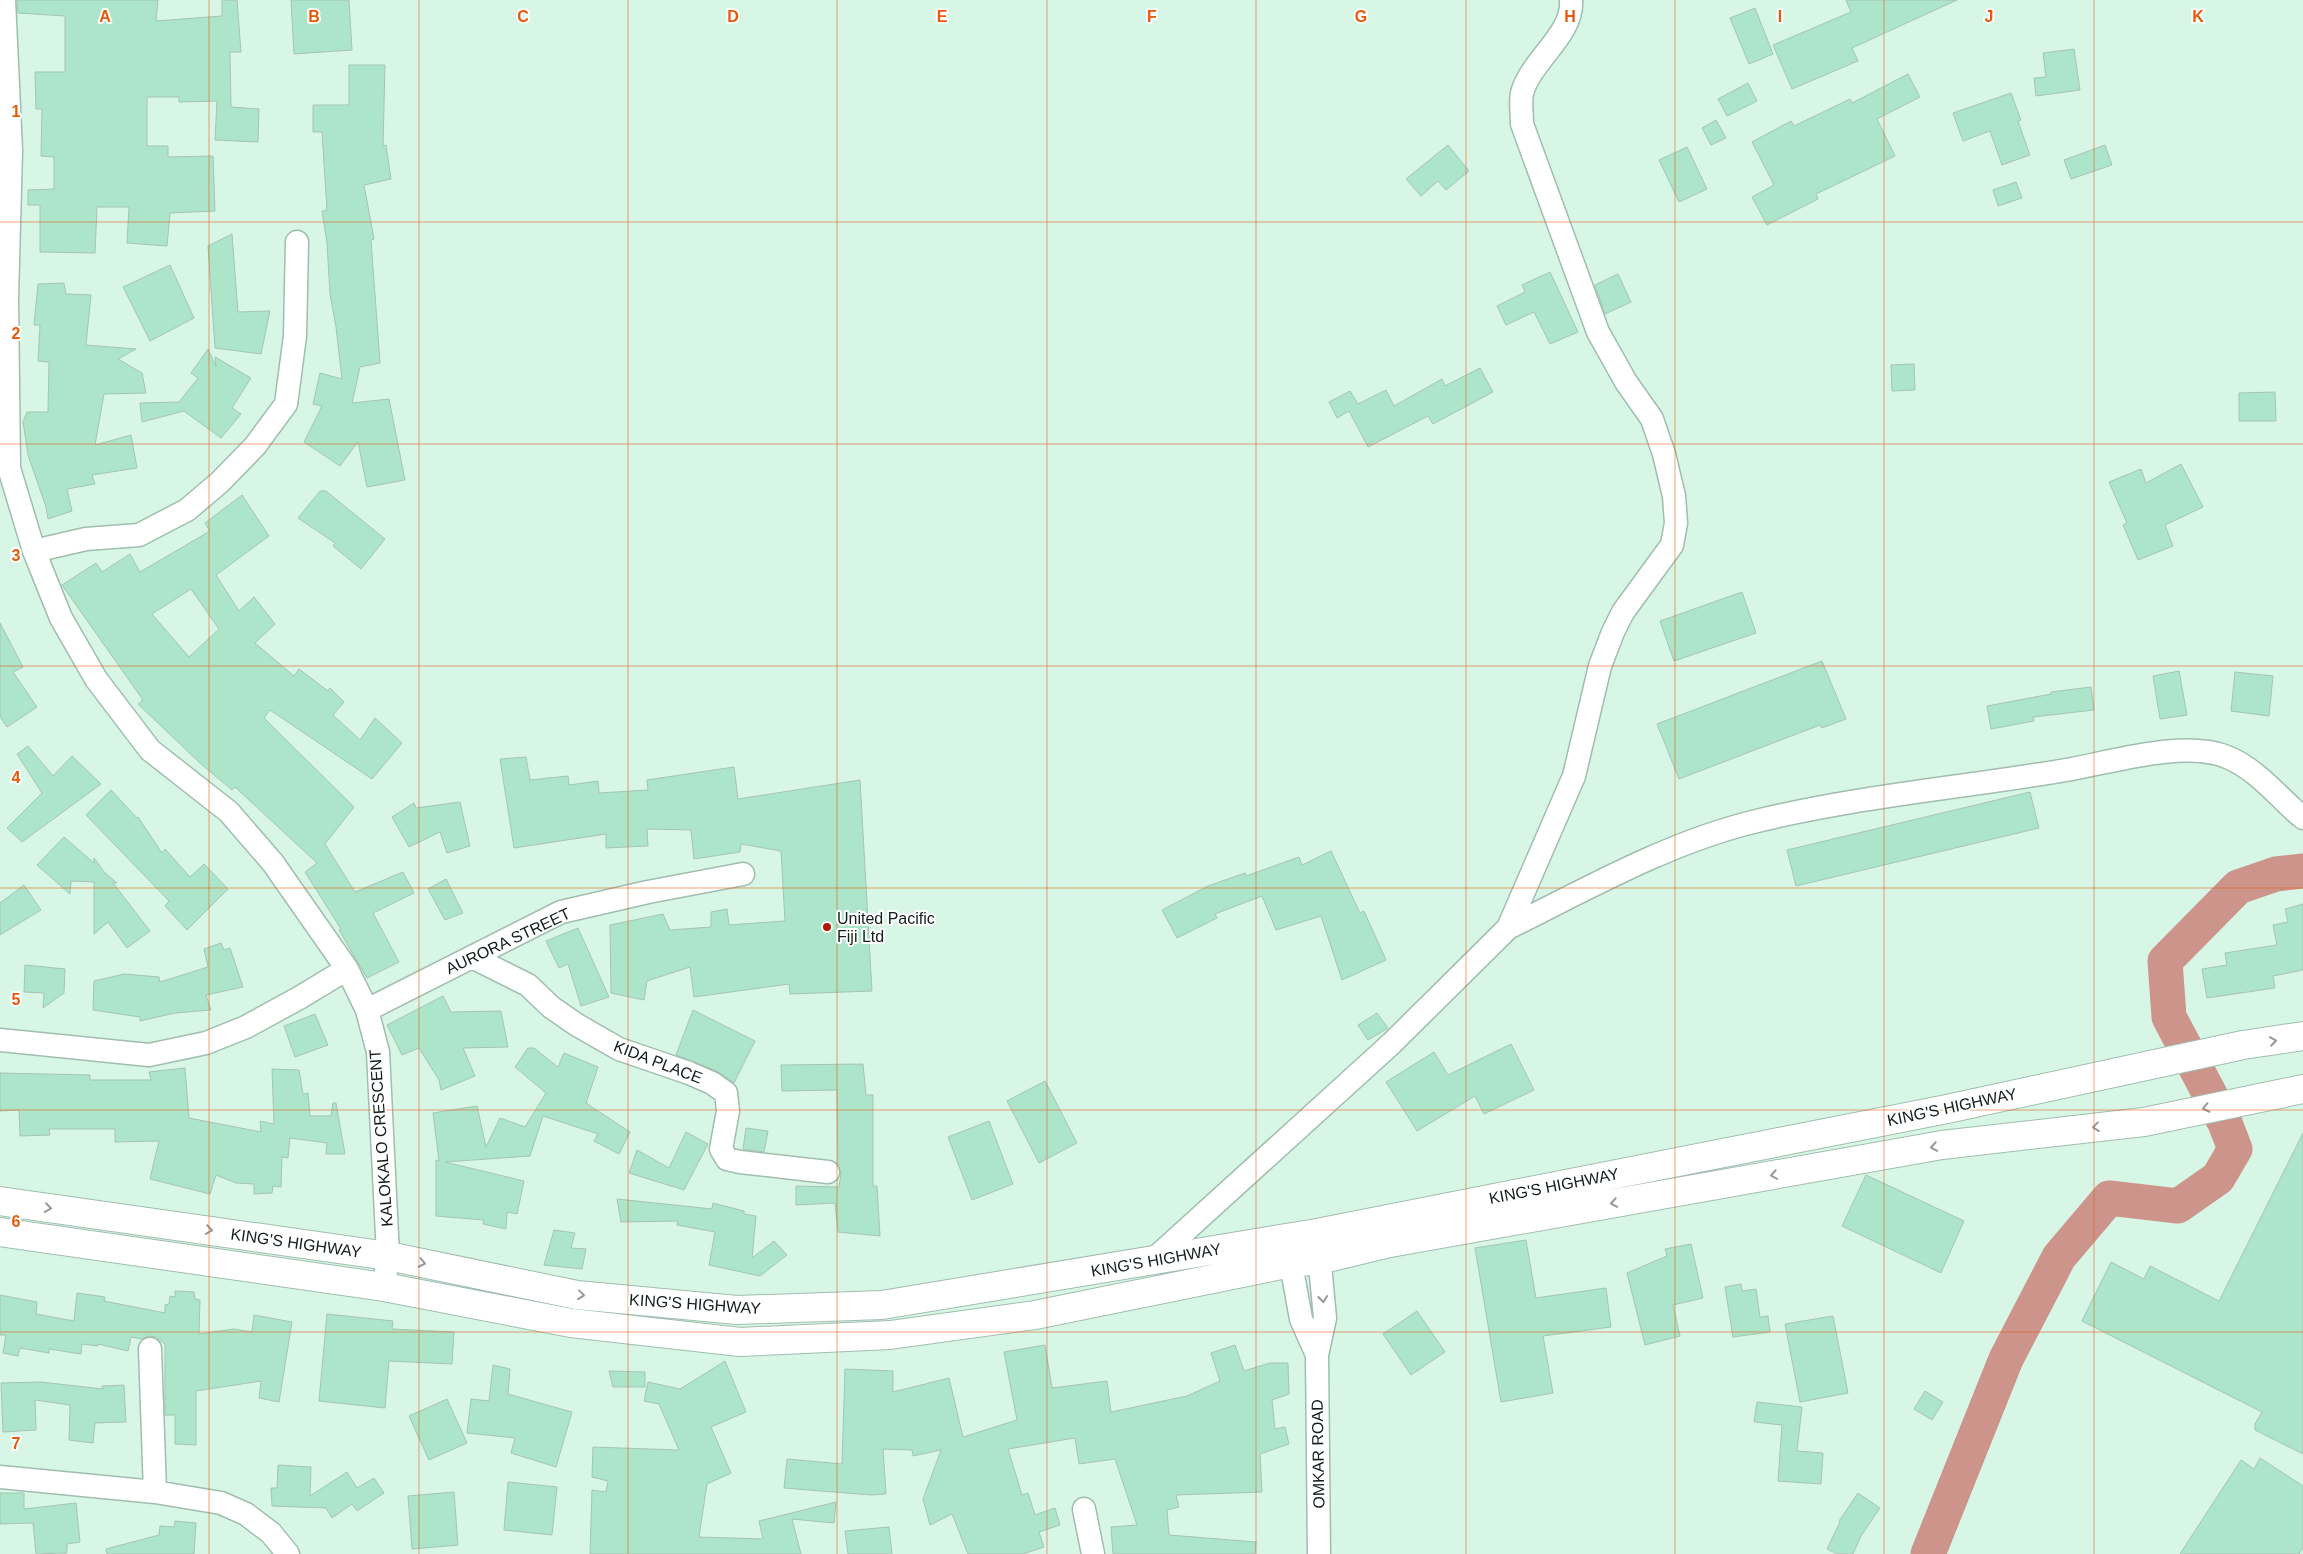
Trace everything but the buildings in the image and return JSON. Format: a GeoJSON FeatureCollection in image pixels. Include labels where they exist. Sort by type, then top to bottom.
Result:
{"type":"FeatureCollection","features":[{"type":"Feature","properties":{"kind":"highway","name":"KING'S HIGHWAY"},"geometry":{"type":"LineString","coordinates":[[0,1232],[384,1287],[571,1323],[740,1342],[890,1335],[1035,1315],[1289,1250],[1317,1233],[1938,1111],[2243,1045],[2303,1036]]}},
{"type":"Feature","properties":{"kind":"highway","name":"KING'S HIGHWAY"},"geometry":{"type":"LineString","coordinates":[[0,1201],[388,1256],[577,1295],[737,1310],[882,1305],[1152,1261],[1289,1250],[1319,1260],[1390,1243],[1942,1145],[2144,1122],[2303,1089]]}},
{"type":"Feature","properties":{"kind":"street","name":"KALOKALO CRESCENT"},"geometry":{"type":"LineString","coordinates":[[4,0],[7,299],[4,470],[61,618],[96,679],[150,750],[229,812],[273,863],[347,969],[367,1010],[378,1052],[388,1256],[384,1287]]}},
{"type":"Feature","properties":{"kind":"street"},"geometry":{"type":"LineString","coordinates":[[1508,928],[1574,776],[1600,666],[1614,632],[1624,612],[1672,545],[1676,523],[1672,487],[1664,454],[1652,419],[1626,382],[1598,332],[1522,124],[1522,94],[1530,75],[1566,26],[1572,8],[1571,0]]}},
{"type":"Feature","properties":{"kind":"street"},"geometry":{"type":"LineString","coordinates":[[34,551],[86,539],[139,534],[186,510],[220,482],[255,446],[286,404],[295,336],[297,242]]}},
{"type":"Feature","properties":{"kind":"street"},"geometry":{"type":"LineString","coordinates":[[1152,1261],[1392,1043],[1508,928],[1675,847],[1745,824],[1848,802],[2072,769],[2156,752],[2203,752],[2227,757],[2260,777],[2303,818]]}},
{"type":"Feature","properties":{"kind":"street","name":"AURORA STREET"},"geometry":{"type":"LineString","coordinates":[[367,1010],[561,912],[648,892],[743,874]]}},
{"type":"Feature","properties":{"kind":"street","name":"KIDA PLACE"},"geometry":{"type":"LineString","coordinates":[[472,957],[528,985],[551,1007],[577,1026],[619,1048],[712,1083],[726,1093],[728,1110],[721,1149],[727,1159],[828,1172]]}},
{"type":"Feature","properties":{"kind":"street"},"geometry":{"type":"LineString","coordinates":[[0,1040],[149,1055],[206,1043],[246,1027],[347,969]]}},
{"type":"Feature","properties":{"kind":"street","name":"OMKAR ROAD"},"geometry":{"type":"LineString","coordinates":[[1317,1233],[1325,1318],[1317,1354],[1319,1554]]}},
{"type":"Feature","properties":{"kind":"street","name":"OMKAR ROAD"},"geometry":{"type":"LineString","coordinates":[[1289,1250],[1301,1319],[1317,1354]]}},
{"type":"Feature","properties":{"kind":"street"},"geometry":{"type":"LineString","coordinates":[[150,1349],[155,1492]]}},
{"type":"Feature","properties":{"kind":"street"},"geometry":{"type":"LineString","coordinates":[[0,1476],[155,1492],[221,1503],[246,1514],[271,1533],[288,1554]]}},
{"type":"Feature","properties":{"kind":"street"},"geometry":{"type":"LineString","coordinates":[[1084,1509],[1093,1554]]}},
{"type":"Feature","properties":{"kind":"waterway"},"geometry":{"type":"LineString","coordinates":[[1928,1554],[2006,1359],[2059,1257],[2109,1198],[2178,1206],[2218,1178],[2235,1149],[2225,1123],[2169,1017],[2165,961],[2238,887],[2276,874],[2303,871]]}},
{"type":"Feature","properties":{"kind":"place","name":"United Pacific Fiji Ltd"},"geometry":{"type":"Point","coordinates":[827,927]}}]}
